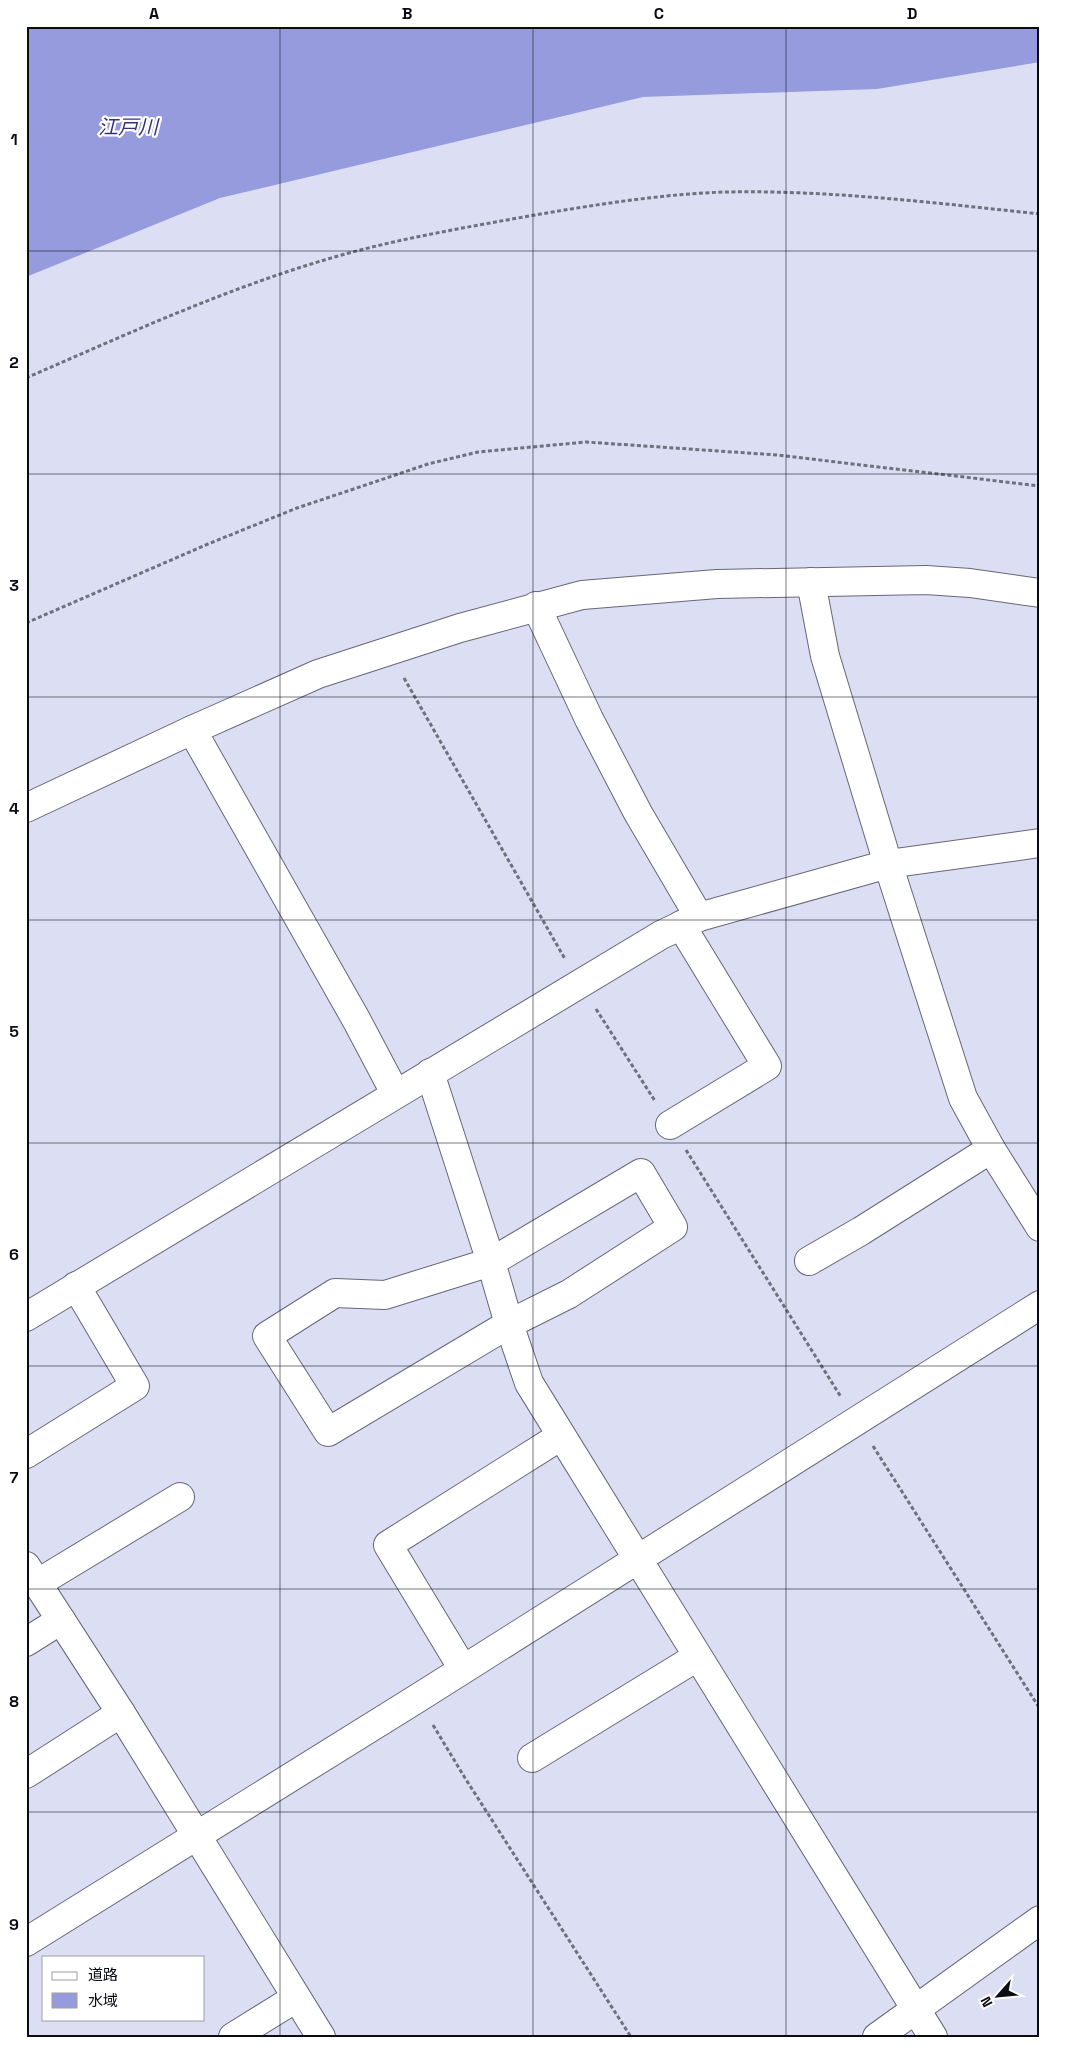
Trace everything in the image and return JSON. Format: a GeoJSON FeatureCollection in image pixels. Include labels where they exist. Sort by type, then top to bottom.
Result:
{"type":"FeatureCollection","features":[{"type":"Feature","properties":{"kind":"street"},"geometry":{"type":"LineString","coordinates":[[26,808],[192,730],[318,674],[460,628],[582,595],[717,584],[926,580],[970,583],[1040,593]]}},
{"type":"Feature","properties":{"kind":"street"},"geometry":{"type":"LineString","coordinates":[[811,582],[824,656],[963,1098],[991,1149],[1040,1227]]}},
{"type":"Feature","properties":{"kind":"street"},"geometry":{"type":"LineString","coordinates":[[536,606],[589,719],[638,813],[690,921],[767,1066],[670,1125]]}},
{"type":"Feature","properties":{"kind":"street"},"geometry":{"type":"LineString","coordinates":[[192,730],[352,1013],[395,1093]]}},
{"type":"Feature","properties":{"kind":"street"},"geometry":{"type":"LineString","coordinates":[[26,1317],[580,982],[661,935],[690,921],[888,864],[1040,843]]}},
{"type":"Feature","properties":{"kind":"street"},"geometry":{"type":"LineString","coordinates":[[430,1073],[529,1383],[933,2037]]}},
{"type":"Feature","properties":{"kind":"street"},"geometry":{"type":"LineString","coordinates":[[809,1261],[861,1231],[991,1149]]}},
{"type":"Feature","properties":{"kind":"street"},"geometry":{"type":"LineString","coordinates":[[641,1173],[673,1227],[569,1294],[509,1324],[328,1432],[267,1336],[335,1293],[385,1295],[491,1262],[641,1173]]}},
{"type":"Feature","properties":{"kind":"street"},"geometry":{"type":"LineString","coordinates":[[26,1454],[134,1386],[76,1286]]}},
{"type":"Feature","properties":{"kind":"street"},"geometry":{"type":"LineString","coordinates":[[26,1942],[418,1698],[1040,1305]]}},
{"type":"Feature","properties":{"kind":"street"},"geometry":{"type":"LineString","coordinates":[[463,1669],[388,1545],[561,1436]]}},
{"type":"Feature","properties":{"kind":"street"},"geometry":{"type":"LineString","coordinates":[[180,1496],[32,1575],[121,1713],[195,1836],[321,2037]]}},
{"type":"Feature","properties":{"kind":"street"},"geometry":{"type":"LineString","coordinates":[[26,1642],[61,1620]]}},
{"type":"Feature","properties":{"kind":"street"},"geometry":{"type":"LineString","coordinates":[[532,1758],[697,1657]]}},
{"type":"Feature","properties":{"kind":"street"},"geometry":{"type":"LineString","coordinates":[[26,1774],[121,1713]]}},
{"type":"Feature","properties":{"kind":"street"},"geometry":{"type":"LineString","coordinates":[[877,2037],[916,2009],[1035,1934]]}},
{"type":"Feature","properties":{"kind":"street"},"geometry":{"type":"LineString","coordinates":[[232,2037],[296,1998]]}},
{"type":"Feature","properties":{"kind":"path"},"geometry":{"type":"LineString","coordinates":[[26,378],[179,312],[259,282],[348,253],[434,233],[614,201],[724,192],[804,192],[1040,214]]}},
{"type":"Feature","properties":{"kind":"path"},"geometry":{"type":"LineString","coordinates":[[26,622],[296,508],[428,464],[478,452],[586,442],[777,456],[1040,486]]}},
{"type":"Feature","properties":{"kind":"path"},"geometry":{"type":"LineString","coordinates":[[404,678],[580,982],[1040,1709]]}},
{"type":"Feature","properties":{"kind":"path"},"geometry":{"type":"LineString","coordinates":[[418,1698],[465,1778],[631,2037]]}},
{"type":"Feature","properties":{"kind":"water","name":"江戸川"},"geometry":{"type":"Polygon","coordinates":[[[26,26],[1040,26],[1040,62],[877,89],[643,97],[220,198],[26,277],[26,26]]]}}]}
